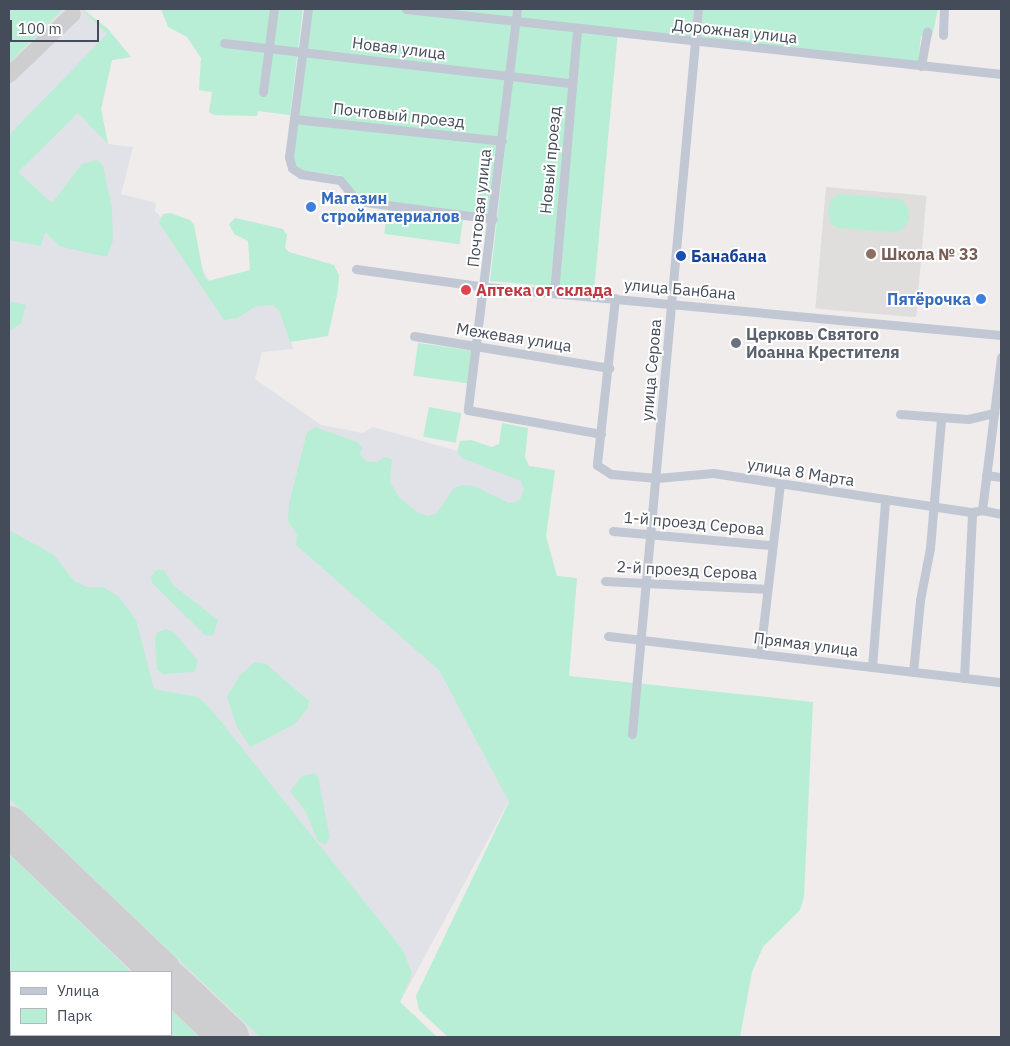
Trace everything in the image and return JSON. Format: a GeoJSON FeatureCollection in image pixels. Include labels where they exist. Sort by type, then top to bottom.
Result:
{"type":"FeatureCollection","features":[{"type":"Feature","properties":{"kind":"street"},"geometry":{"type":"LineString","coordinates":[[263,92],[274,9]]}},
{"type":"Feature","properties":{"kind":"street"},"geometry":{"type":"LineString","coordinates":[[308,9],[289,157],[292,168],[301,174],[340,180],[358,201],[493,219]]}},
{"type":"Feature","properties":{"kind":"street","name":"Дорожная улица"},"geometry":{"type":"LineString","coordinates":[[406,9],[695,43],[1001,74]]}},
{"type":"Feature","properties":{"kind":"street","name":"Почтовая улица"},"geometry":{"type":"LineString","coordinates":[[517,9],[486,287],[468,410],[601,434]]}},
{"type":"Feature","properties":{"kind":"street","name":"улица Серова"},"geometry":{"type":"LineString","coordinates":[[632,734],[698,9]]}},
{"type":"Feature","properties":{"kind":"street"},"geometry":{"type":"LineString","coordinates":[[943,35],[944,9]]}},
{"type":"Feature","properties":{"kind":"street","name":"Новый проезд"},"geometry":{"type":"LineString","coordinates":[[554,293],[577,29]]}},
{"type":"Feature","properties":{"kind":"street"},"geometry":{"type":"LineString","coordinates":[[921,66],[927,32]]}},
{"type":"Feature","properties":{"kind":"street","name":"Новая улица"},"geometry":{"type":"LineString","coordinates":[[224,43],[571,83]]}},
{"type":"Feature","properties":{"kind":"street","name":"Почтовый проезд"},"geometry":{"type":"LineString","coordinates":[[294,119],[502,141]]}},
{"type":"Feature","properties":{"kind":"street","name":"улица Банбана"},"geometry":{"type":"LineString","coordinates":[[356,269],[486,287],[1001,335]]}},
{"type":"Feature","properties":{"kind":"street"},"geometry":{"type":"LineString","coordinates":[[601,434],[615,298]]}},
{"type":"Feature","properties":{"kind":"street","name":"Межевая улица"},"geometry":{"type":"LineString","coordinates":[[414,336],[609,368]]}},
{"type":"Feature","properties":{"kind":"street"},"geometry":{"type":"LineString","coordinates":[[982,510],[994,413],[999,395],[1001,357]]}},
{"type":"Feature","properties":{"kind":"street"},"geometry":{"type":"LineString","coordinates":[[900,414],[941,419],[968,419],[994,413]]}},
{"type":"Feature","properties":{"kind":"street"},"geometry":{"type":"LineString","coordinates":[[913,672],[934,507],[941,419]]}},
{"type":"Feature","properties":{"kind":"street","name":"улица 8 Марта"},"geometry":{"type":"LineString","coordinates":[[601,434],[597,465],[612,474],[656,478],[713,473],[780,485],[934,507],[972,512],[982,510],[1001,514]]}},
{"type":"Feature","properties":{"kind":"street"},"geometry":{"type":"LineString","coordinates":[[986,475],[1001,477]]}},
{"type":"Feature","properties":{"kind":"street"},"geometry":{"type":"LineString","coordinates":[[760,654],[780,485]]}},
{"type":"Feature","properties":{"kind":"street"},"geometry":{"type":"LineString","coordinates":[[872,667],[885,500]]}},
{"type":"Feature","properties":{"kind":"street"},"geometry":{"type":"LineString","coordinates":[[964,678],[972,512]]}},
{"type":"Feature","properties":{"kind":"street","name":"1-й проезд Серова"},"geometry":{"type":"LineString","coordinates":[[613,531],[772,545]]}},
{"type":"Feature","properties":{"kind":"street","name":"2-й проезд Серова"},"geometry":{"type":"LineString","coordinates":[[605,581],[767,589]]}},
{"type":"Feature","properties":{"kind":"street","name":"Прямая улица"},"geometry":{"type":"LineString","coordinates":[[608,636],[1001,682]]}},
{"type":"Feature","properties":{"kind":"shaded area"},"geometry":{"type":"Polygon","coordinates":[[[9,9],[84,9],[107,28],[131,57],[112,60],[101,109],[108,144],[133,147],[121,194],[156,203],[155,211],[192,251],[229,315],[252,303],[282,305],[293,349],[262,352],[255,379],[321,425],[362,433],[373,427],[542,475],[527,768],[400,1002],[437,1037],[9,1037],[9,9]]]}},
{"type":"Feature","properties":{"kind":"shaded area","name":"Школа № 33"},"geometry":{"type":"Polygon","coordinates":[[[826,187],[927,196],[916,317],[815,309],[826,187]]]}},
{"type":"Feature","properties":{"kind":"green space"},"geometry":{"type":"Polygon","coordinates":[[[9,9],[63,9],[9,63],[9,9]]]}},
{"type":"Feature","properties":{"kind":"green space"},"geometry":{"type":"Polygon","coordinates":[[[81,9],[107,28],[131,57],[112,60],[101,109],[108,144],[78,113],[18,172],[52,203],[82,164],[97,160],[103,166],[112,208],[113,241],[107,256],[59,246],[45,232],[41,246],[9,240],[9,135],[107,34],[81,9]]]}},
{"type":"Feature","properties":{"kind":"green space"},"geometry":{"type":"Polygon","coordinates":[[[161,9],[303,9],[290,115],[258,111],[257,116],[214,115],[209,112],[212,92],[199,90],[201,58],[187,37],[168,27],[161,9]]]}},
{"type":"Feature","properties":{"kind":"green space"},"geometry":{"type":"Polygon","coordinates":[[[312,9],[513,9],[489,217],[361,199],[342,176],[302,170],[296,165],[293,157],[312,9]]]}},
{"type":"Feature","properties":{"kind":"green space"},"geometry":{"type":"Polygon","coordinates":[[[521,9],[694,9],[691,39],[618,31],[594,290],[490,281],[521,9]]]}},
{"type":"Feature","properties":{"kind":"green space"},"geometry":{"type":"Polygon","coordinates":[[[702,9],[938,9],[932,37],[921,36],[918,63],[699,40],[702,9]]]}},
{"type":"Feature","properties":{"kind":"green space"},"geometry":{"type":"Polygon","coordinates":[[[840,194],[901,199],[909,209],[909,220],[902,230],[893,232],[837,228],[830,223],[828,210],[831,199],[840,194]]]}},
{"type":"Feature","properties":{"kind":"green space"},"geometry":{"type":"Polygon","coordinates":[[[388,207],[463,218],[460,244],[384,234],[388,207]]]}},
{"type":"Feature","properties":{"kind":"green space"},"geometry":{"type":"Polygon","coordinates":[[[170,213],[190,220],[194,225],[204,277],[208,281],[250,270],[248,241],[234,234],[229,224],[235,218],[283,229],[287,235],[285,248],[289,252],[334,265],[339,275],[338,290],[328,336],[290,342],[279,310],[273,305],[256,306],[237,318],[224,320],[159,223],[163,214],[170,213]]]}},
{"type":"Feature","properties":{"kind":"green space"},"geometry":{"type":"Polygon","coordinates":[[[9,301],[26,305],[21,323],[10,331],[9,301]]]}},
{"type":"Feature","properties":{"kind":"green space"},"geometry":{"type":"Polygon","coordinates":[[[418,343],[473,351],[469,383],[413,376],[418,343]]]}},
{"type":"Feature","properties":{"kind":"green space"},"geometry":{"type":"Polygon","coordinates":[[[429,407],[461,413],[456,443],[423,436],[429,407]]]}},
{"type":"Feature","properties":{"kind":"green space"},"geometry":{"type":"Polygon","coordinates":[[[502,423],[528,428],[525,457],[529,466],[555,470],[546,536],[557,576],[577,578],[569,676],[813,702],[804,897],[800,910],[763,947],[752,972],[740,1037],[448,1037],[419,1010],[416,996],[509,802],[439,670],[296,545],[297,535],[288,521],[289,504],[307,432],[315,427],[357,442],[362,447],[360,454],[367,462],[377,462],[385,457],[392,459],[390,482],[398,496],[418,513],[428,516],[437,513],[454,488],[462,485],[474,486],[509,503],[519,501],[524,490],[521,481],[462,458],[457,452],[460,441],[471,440],[492,447],[499,444],[502,423]]]}},
{"type":"Feature","properties":{"kind":"green space"},"geometry":{"type":"Polygon","coordinates":[[[9,530],[54,555],[74,581],[87,587],[103,587],[119,597],[136,620],[154,689],[198,697],[210,708],[403,950],[412,974],[400,1002],[437,1037],[260,1037],[9,798],[9,530]]]}},
{"type":"Feature","properties":{"kind":"green space"},"geometry":{"type":"Polygon","coordinates":[[[157,570],[164,570],[173,585],[218,620],[213,636],[205,635],[152,583],[151,576],[157,570]]]}},
{"type":"Feature","properties":{"kind":"green space"},"geometry":{"type":"Polygon","coordinates":[[[166,629],[174,632],[198,661],[194,672],[163,674],[157,670],[155,639],[157,633],[166,629]]]}},
{"type":"Feature","properties":{"kind":"green space"},"geometry":{"type":"Polygon","coordinates":[[[255,662],[266,664],[309,701],[308,708],[295,724],[250,747],[237,727],[227,697],[240,675],[255,662]]]}},
{"type":"Feature","properties":{"kind":"green space"},"geometry":{"type":"Polygon","coordinates":[[[314,773],[318,777],[330,838],[326,844],[318,842],[306,812],[290,791],[302,776],[314,773]]]}},
{"type":"Feature","properties":{"kind":"green space"},"geometry":{"type":"Polygon","coordinates":[[[9,854],[130,971],[11,971],[9,854]]]}},
{"type":"Feature","properties":{"kind":"green space"},"geometry":{"type":"Polygon","coordinates":[[[172,1011],[199,1037],[120,1036],[172,1036],[172,1011]]]}},
{"type":"Feature","properties":{"kind":"taxiway"},"geometry":{"type":"LineString","coordinates":[[9,75],[73,14]]}},
{"type":"Feature","properties":{"kind":"runway"},"geometry":{"type":"LineString","coordinates":[[9,826],[161,971]]}},
{"type":"Feature","properties":{"kind":"runway"},"geometry":{"type":"LineString","coordinates":[[172,983],[229,1037]]}},
{"type":"Feature","properties":{"kind":"place","name":"Магазин стройматериалов"},"geometry":{"type":"Point","coordinates":[311,207]}},
{"type":"Feature","properties":{"kind":"place","name":"Школа № 33"},"geometry":{"type":"Point","coordinates":[871,254]}},
{"type":"Feature","properties":{"kind":"place","name":"Банабана"},"geometry":{"type":"Point","coordinates":[681,256]}},
{"type":"Feature","properties":{"kind":"place","name":"Аптека от склада"},"geometry":{"type":"Point","coordinates":[466,290]}},
{"type":"Feature","properties":{"kind":"place","name":"Пятёрочка"},"geometry":{"type":"Point","coordinates":[981,299]}},
{"type":"Feature","properties":{"kind":"place","name":"Церковь Святого Иоанна Крестителя"},"geometry":{"type":"Point","coordinates":[736,343]}}]}
